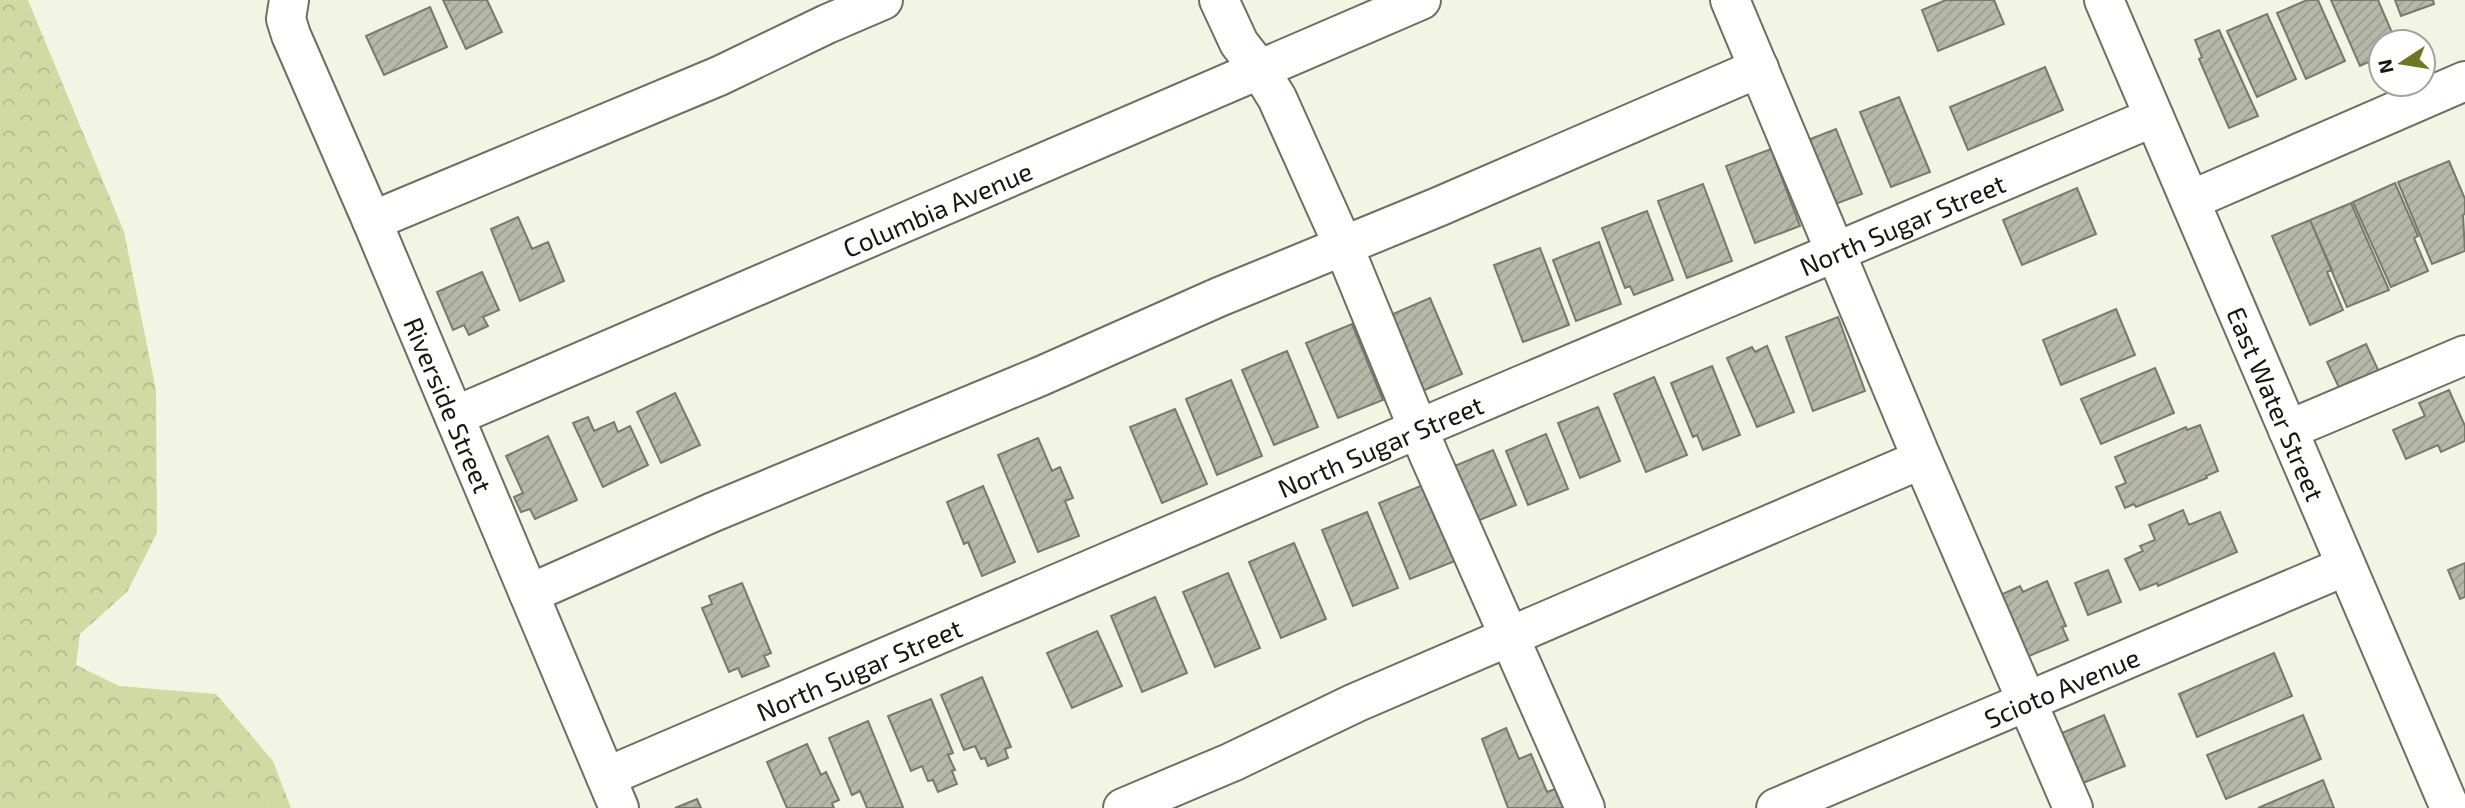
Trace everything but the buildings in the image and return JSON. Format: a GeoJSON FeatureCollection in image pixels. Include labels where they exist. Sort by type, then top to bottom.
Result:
{"type":"FeatureCollection","features":[{"type":"Feature","properties":{"kind":"street","name":"Riverside Street"},"geometry":{"type":"LineString","coordinates":[[289,0],[286,19],[290,35],[455,416],[612,793]]}},
{"type":"Feature","properties":{"kind":"street"},"geometry":{"type":"LineString","coordinates":[[372,221],[719,76],[883,0]]}},
{"type":"Feature","properties":{"kind":"street"},"geometry":{"type":"LineString","coordinates":[[1219,0],[1239,43],[1278,98],[1343,245],[1418,429],[1585,808]]}},
{"type":"Feature","properties":{"kind":"street","name":"Columbia Avenue"},"geometry":{"type":"LineString","coordinates":[[455,416],[1421,0]]}},
{"type":"Feature","properties":{"kind":"street"},"geometry":{"type":"LineString","coordinates":[[1730,0],[1922,459],[2073,808]]}},
{"type":"Feature","properties":{"kind":"street","name":"East Water Street"},"geometry":{"type":"LineString","coordinates":[[2104,0],[2445,799]]}},
{"type":"Feature","properties":{"kind":"street"},"geometry":{"type":"LineString","coordinates":[[529,594],[711,513],[1041,376],[1219,297],[1759,68]]}},
{"type":"Feature","properties":{"kind":"street"},"geometry":{"type":"LineString","coordinates":[[2191,200],[2465,81]]}},
{"type":"Feature","properties":{"kind":"street","name":"North Sugar Street"},"geometry":{"type":"LineString","coordinates":[[612,793],[1418,429],[2154,117]]}},
{"type":"Feature","properties":{"kind":"street"},"geometry":{"type":"LineString","coordinates":[[2288,430],[2465,355]]}},
{"type":"Feature","properties":{"kind":"street"},"geometry":{"type":"LineString","coordinates":[[1124,808],[1232,762],[1355,703],[1509,635],[1922,459]]}},
{"type":"Feature","properties":{"kind":"street","name":"Scioto Avenue"},"geometry":{"type":"LineString","coordinates":[[1776,808],[2346,566]]}},
{"type":"Feature","properties":{"kind":"green space"},"geometry":{"type":"Polygon","coordinates":[[[0,0],[28,0],[124,232],[156,390],[157,533],[127,592],[80,634],[76,665],[119,686],[216,694],[273,761],[291,808],[0,808],[0,0]]]}}]}
